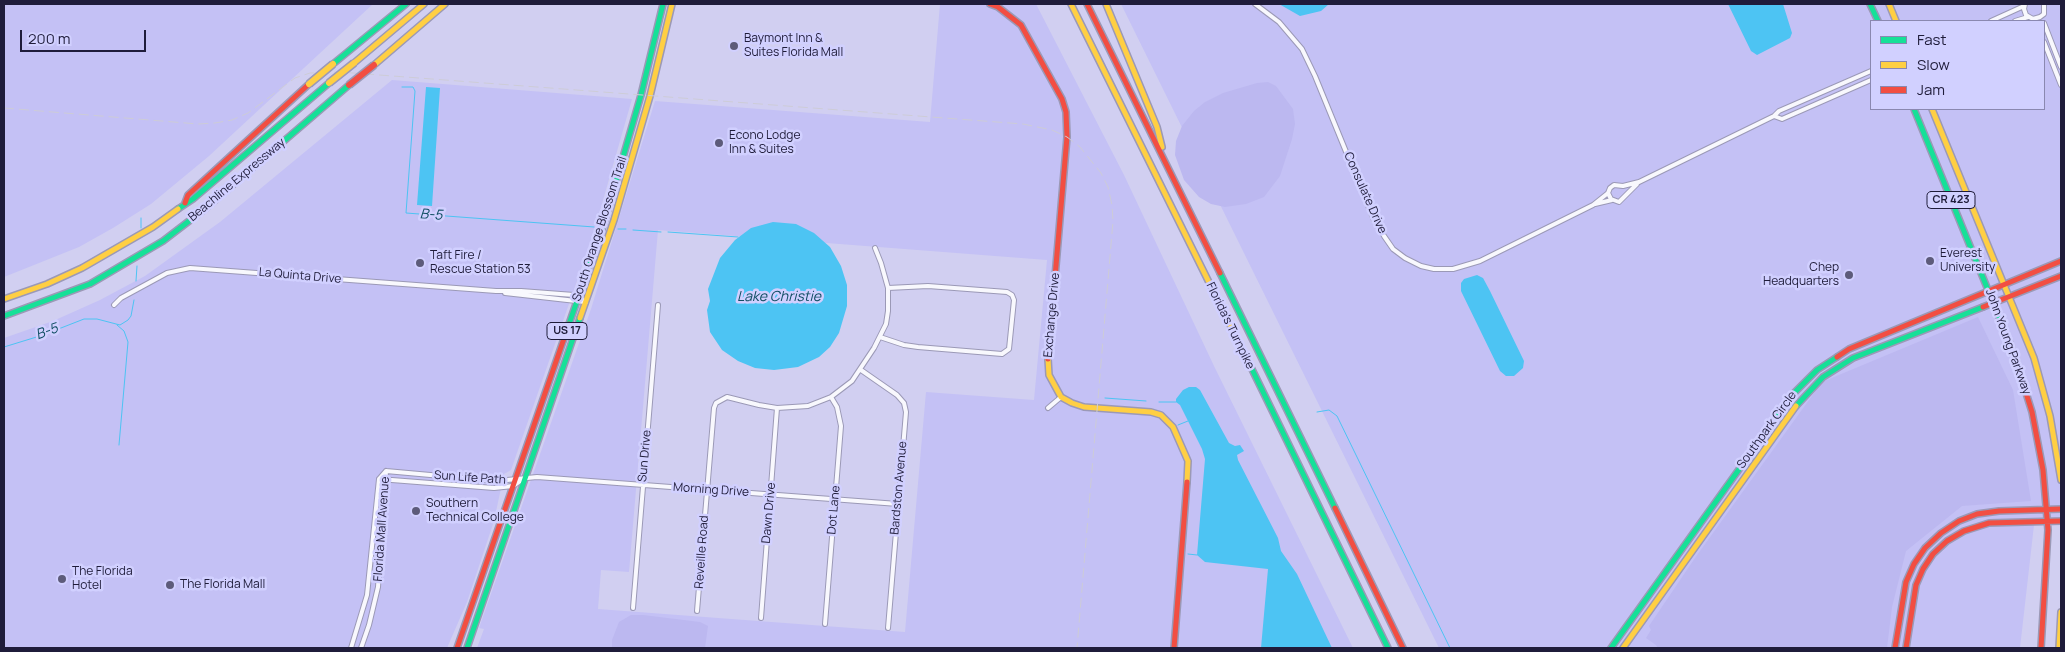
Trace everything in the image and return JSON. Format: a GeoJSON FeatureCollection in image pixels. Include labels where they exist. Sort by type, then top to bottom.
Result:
{"type":"FeatureCollection","features":[{"type":"Feature","properties":{"kind":"main road"},"geometry":{"type":"LineString","coordinates":[[185,203],[188,195],[309,84],[406,4]]}},
{"type":"Feature","properties":{"kind":"main road","name":"Beachline Expressway"},"geometry":{"type":"LineString","coordinates":[[4,299],[46,284],[82,268],[153,227],[193,198],[424,4]]}},
{"type":"Feature","properties":{"kind":"main road","name":"Beachline Expressway"},"geometry":{"type":"LineString","coordinates":[[4,316],[90,284],[163,240],[206,208],[445,4]]}},
{"type":"Feature","properties":{"kind":"main road","name":"South Orange Blossom Trail"},"geometry":{"type":"LineString","coordinates":[[457,648],[606,216],[631,132],[663,4]]}},
{"type":"Feature","properties":{"kind":"main road","name":"South Orange Blossom Trail"},"geometry":{"type":"LineString","coordinates":[[467,648],[586,302],[635,152],[672,4]]}},
{"type":"Feature","properties":{"kind":"main road","name":"Exchange Drive"},"geometry":{"type":"LineString","coordinates":[[990,4],[998,7],[1021,25],[1062,99],[1066,112],[1067,137],[1048,364],[1049,375],[1061,397]]}},
{"type":"Feature","properties":{"kind":"main road","name":"Florida's Turnpike"},"geometry":{"type":"LineString","coordinates":[[1070,4],[1113,86],[1388,648]]}},
{"type":"Feature","properties":{"kind":"main road","name":"Florida's Turnpike"},"geometry":{"type":"LineString","coordinates":[[1087,4],[1403,648]]}},
{"type":"Feature","properties":{"kind":"main road"},"geometry":{"type":"LineString","coordinates":[[1106,4],[1157,126],[1165,160]]}},
{"type":"Feature","properties":{"kind":"main road"},"geometry":{"type":"LineString","coordinates":[[1870,4],[1878,20]]}},
{"type":"Feature","properties":{"kind":"main road"},"geometry":{"type":"LineString","coordinates":[[1888,4],[1896,20]]}},
{"type":"Feature","properties":{"kind":"main road","name":"John Young Parkway"},"geometry":{"type":"LineString","coordinates":[[1914,110],[2015,356],[2032,412],[2040,448],[2047,520],[2047,568],[2041,648]]}},
{"type":"Feature","properties":{"kind":"main road","name":"John Young Parkway"},"geometry":{"type":"LineString","coordinates":[[1932,110],[2031,350],[2052,426],[2061,480]]}},
{"type":"Feature","properties":{"kind":"main road"},"geometry":{"type":"LineString","coordinates":[[631,132],[635,139],[635,152]]}},
{"type":"Feature","properties":{"kind":"main road","name":"Southpark Circle"},"geometry":{"type":"LineString","coordinates":[[1611,648],[1793,394],[1816,370],[1849,350],[2061,261]]}},
{"type":"Feature","properties":{"kind":"main road","name":"Southpark Circle"},"geometry":{"type":"LineString","coordinates":[[1623,648],[1801,400],[1823,377],[1854,358],[2061,276]]}},
{"type":"Feature","properties":{"kind":"main road"},"geometry":{"type":"LineString","coordinates":[[1061,397],[1084,407],[1152,412],[1161,415],[1172,427],[1185,453],[1188,472],[1174,648]]}},
{"type":"Feature","properties":{"kind":"main road"},"geometry":{"type":"LineString","coordinates":[[1895,648],[1906,582],[1914,564],[1925,548],[1941,533],[1959,521],[1977,514],[1999,511],[2061,509]]}},
{"type":"Feature","properties":{"kind":"main road"},"geometry":{"type":"LineString","coordinates":[[1906,648],[1916,585],[1923,568],[1933,554],[1947,541],[1971,528],[1989,523],[2061,521]]}},
{"type":"Feature","properties":{"kind":"main road"},"geometry":{"type":"LineString","coordinates":[[2060,648],[2061,612]]}},
{"type":"Feature","properties":{"kind":"street","name":"Consulate Drive"},"geometry":{"type":"LineString","coordinates":[[1256,4],[1279,22],[1302,50],[1315,76],[1377,225],[1393,249],[1405,258],[1421,266],[1434,269],[1453,269],[1465,266],[1593,205],[1612,200]]}},
{"type":"Feature","properties":{"kind":"street"},"geometry":{"type":"LineString","coordinates":[[2044,4],[2044,20]]}},
{"type":"Feature","properties":{"kind":"street"},"geometry":{"type":"LineString","coordinates":[[1993,20],[2024,5],[2024,11],[2028,17],[2034,20],[2044,14]]}},
{"type":"Feature","properties":{"kind":"street"},"geometry":{"type":"LineString","coordinates":[[2018,20],[2028,17]]}},
{"type":"Feature","properties":{"kind":"street"},"geometry":{"type":"LineString","coordinates":[[2045,25],[2061,67]]}},
{"type":"Feature","properties":{"kind":"street"},"geometry":{"type":"LineString","coordinates":[[2045,44],[2061,85]]}},
{"type":"Feature","properties":{"kind":"street"},"geometry":{"type":"LineString","coordinates":[[2050,57],[2056,55]]}},
{"type":"Feature","properties":{"kind":"street"},"geometry":{"type":"LineString","coordinates":[[1639,182],[1626,194],[1622,201],[1612,200],[1608,193],[1614,185],[1623,186],[1639,182],[1774,116],[1779,110],[1870,71]]}},
{"type":"Feature","properties":{"kind":"street"},"geometry":{"type":"LineString","coordinates":[[1826,99],[1829,92],[1850,83],[1859,76]]}},
{"type":"Feature","properties":{"kind":"street"},"geometry":{"type":"LineString","coordinates":[[1774,116],[1782,118],[1870,80]]}},
{"type":"Feature","properties":{"kind":"street"},"geometry":{"type":"LineString","coordinates":[[1623,186],[1626,194]]}},
{"type":"Feature","properties":{"kind":"street","name":"Consulate Drive"},"geometry":{"type":"LineString","coordinates":[[1593,205],[1608,193]]}},
{"type":"Feature","properties":{"kind":"street"},"geometry":{"type":"LineString","coordinates":[[777,408],[808,406],[831,397],[842,390],[861,370],[880,337],[888,311],[888,288],[874,248]]}},
{"type":"Feature","properties":{"kind":"street","name":"La Quinta Drive"},"geometry":{"type":"LineString","coordinates":[[114,305],[121,298],[162,275],[178,269],[190,268],[496,292],[546,298],[578,299]]}},
{"type":"Feature","properties":{"kind":"street"},"geometry":{"type":"LineString","coordinates":[[880,337],[904,345],[918,347],[1002,354],[1010,349],[1014,300],[1012,294],[1007,292],[928,286],[888,288]]}},
{"type":"Feature","properties":{"kind":"street","name":"La Quinta Drive"},"geometry":{"type":"LineString","coordinates":[[496,292],[546,292],[586,302]]}},
{"type":"Feature","properties":{"kind":"street"},"geometry":{"type":"LineString","coordinates":[[546,292],[546,298]]}},
{"type":"Feature","properties":{"kind":"street","name":"Sun Drive"},"geometry":{"type":"LineString","coordinates":[[633,608],[658,305]]}},
{"type":"Feature","properties":{"kind":"street","name":"Bardston Avenue"},"geometry":{"type":"LineString","coordinates":[[861,370],[897,395],[904,403],[906,412],[888,628]]}},
{"type":"Feature","properties":{"kind":"street","name":"Reveille Road"},"geometry":{"type":"LineString","coordinates":[[697,612],[716,402],[727,397],[777,408]]}},
{"type":"Feature","properties":{"kind":"street","name":"Dot Lane"},"geometry":{"type":"LineString","coordinates":[[825,624],[841,426],[838,412],[831,397]]}},
{"type":"Feature","properties":{"kind":"street"},"geometry":{"type":"LineString","coordinates":[[1048,408],[1061,397]]}},
{"type":"Feature","properties":{"kind":"street","name":"Dawn Drive"},"geometry":{"type":"LineString","coordinates":[[761,618],[777,408]]}},
{"type":"Feature","properties":{"kind":"street","name":"Sun Life Path"},"geometry":{"type":"LineString","coordinates":[[386,471],[514,483]]}},
{"type":"Feature","properties":{"kind":"street","name":"Florida Mall Avenue"},"geometry":{"type":"LineString","coordinates":[[351,648],[362,615],[370,576],[379,479],[386,471]]}},
{"type":"Feature","properties":{"kind":"street","name":"Florida Mall Avenue"},"geometry":{"type":"LineString","coordinates":[[361,648],[369,625],[378,586],[386,471]]}},
{"type":"Feature","properties":{"kind":"street"},"geometry":{"type":"LineString","coordinates":[[447,484],[448,477]]}},
{"type":"Feature","properties":{"kind":"street","name":"Sun Life Path"},"geometry":{"type":"LineString","coordinates":[[379,479],[494,488],[514,483],[524,478]]}},
{"type":"Feature","properties":{"kind":"street","name":"Morning Drive"},"geometry":{"type":"LineString","coordinates":[[524,478],[643,484],[898,504]]}},
{"type":"Feature","properties":{"kind":"shaded area"},"geometry":{"type":"Polygon","coordinates":[[[4,4],[373,4],[209,156],[151,204],[79,247],[4,277],[4,4]]]}},
{"type":"Feature","properties":{"kind":"shaded area"},"geometry":{"type":"Polygon","coordinates":[[[940,4],[1036,4],[1124,175],[1214,366],[1353,648],[477,648],[484,629],[479,628],[591,309],[655,101],[930,122],[940,4]],[[658,230],[629,572],[601,570],[598,609],[905,632],[926,392],[1034,400],[1047,260],[658,230]]]}},
{"type":"Feature","properties":{"kind":"shaded area"},"geometry":{"type":"Polygon","coordinates":[[[1121,4],[2061,4],[2061,524],[2034,525],[2020,648],[1439,648],[1121,4]]]}},
{"type":"Feature","properties":{"kind":"shaded area"},"geometry":{"type":"Polygon","coordinates":[[[392,80],[632,99],[593,235],[511,470],[504,474],[494,521],[467,602],[447,648],[4,648],[4,338],[53,321],[100,300],[145,276],[220,222],[392,80]]]}},
{"type":"Feature","properties":{"kind":"shaded area"},"geometry":{"type":"Polygon","coordinates":[[[1268,82],[1276,86],[1293,109],[1295,124],[1280,176],[1264,197],[1246,204],[1225,207],[1211,204],[1199,197],[1184,180],[1175,155],[1176,141],[1182,126],[1194,111],[1205,102],[1223,93],[1257,83],[1268,82]]]}},
{"type":"Feature","properties":{"kind":"shaded area"},"geometry":{"type":"Polygon","coordinates":[[[1978,317],[2013,390],[2031,501],[1962,506],[1906,551],[1892,607],[1887,648],[1658,648],[1646,638],[1651,630],[1649,626],[1695,558],[1822,382],[1978,317]]]}},
{"type":"Feature","properties":{"kind":"shaded area"},"geometry":{"type":"Polygon","coordinates":[[[631,615],[700,622],[708,626],[705,648],[612,648],[612,640],[619,622],[631,615]]]}},
{"type":"Feature","properties":{"kind":"water"},"geometry":{"type":"Polygon","coordinates":[[[1279,4],[1329,4],[1321,11],[1300,16],[1279,4]]]}},
{"type":"Feature","properties":{"kind":"water"},"geometry":{"type":"Polygon","coordinates":[[[1728,4],[1783,4],[1792,33],[1790,38],[1757,55],[1751,51],[1728,4]]]}},
{"type":"Feature","properties":{"kind":"water"},"geometry":{"type":"Polygon","coordinates":[[[426,87],[440,88],[432,206],[417,205],[426,87]]]}},
{"type":"Feature","properties":{"kind":"water","name":"Lake Christie"},"geometry":{"type":"Polygon","coordinates":[[[773,222],[796,224],[814,233],[830,247],[841,266],[847,285],[847,306],[839,333],[830,347],[819,357],[798,367],[774,370],[755,368],[738,361],[722,350],[710,332],[707,310],[710,301],[708,289],[720,258],[735,240],[751,228],[773,222]]]}},
{"type":"Feature","properties":{"kind":"water"},"geometry":{"type":"Polygon","coordinates":[[[1477,275],[1483,278],[1524,361],[1523,368],[1514,376],[1506,376],[1500,371],[1461,291],[1461,283],[1464,279],[1477,275]]]}},
{"type":"Feature","properties":{"kind":"water"},"geometry":{"type":"Polygon","coordinates":[[[1189,387],[1196,387],[1200,390],[1229,443],[1235,446],[1240,445],[1244,451],[1237,455],[1238,460],[1278,538],[1281,551],[1297,574],[1332,648],[1261,648],[1268,569],[1205,562],[1197,555],[1205,459],[1180,405],[1176,402],[1176,399],[1183,390],[1189,387]]]}},
{"type":"Feature","properties":{"kind":"waterway","name":"B-5"},"geometry":{"type":"LineString","coordinates":[[402,87],[413,87],[415,91],[406,213],[594,227]]}},
{"type":"Feature","properties":{"kind":"waterway","name":"B-5"},"geometry":{"type":"LineString","coordinates":[[141,218],[141,228]]}},
{"type":"Feature","properties":{"kind":"waterway","name":"B-5"},"geometry":{"type":"LineString","coordinates":[[618,229],[626,229]]}},
{"type":"Feature","properties":{"kind":"waterway","name":"B-5"},"geometry":{"type":"LineString","coordinates":[[633,230],[661,232]]}},
{"type":"Feature","properties":{"kind":"waterway","name":"B-5"},"geometry":{"type":"LineString","coordinates":[[668,232],[738,237]]}},
{"type":"Feature","properties":{"kind":"waterway","name":"B-5"},"geometry":{"type":"LineString","coordinates":[[136,281],[137,266]]}},
{"type":"Feature","properties":{"kind":"waterway","name":"B-5"},"geometry":{"type":"LineString","coordinates":[[4,347],[43,335],[84,319],[97,319],[120,325],[131,316],[134,300]]}},
{"type":"Feature","properties":{"kind":"waterway"},"geometry":{"type":"LineString","coordinates":[[117,325],[124,331],[128,342],[119,445]]}},
{"type":"Feature","properties":{"kind":"waterway"},"geometry":{"type":"LineString","coordinates":[[1105,398],[1146,401]]}},
{"type":"Feature","properties":{"kind":"waterway"},"geometry":{"type":"LineString","coordinates":[[1159,402],[1176,402]]}},
{"type":"Feature","properties":{"kind":"waterway"},"geometry":{"type":"LineString","coordinates":[[1317,412],[1329,410],[1337,416],[1450,648]]}},
{"type":"Feature","properties":{"kind":"waterway"},"geometry":{"type":"LineString","coordinates":[[1178,425],[1188,421]]}},
{"type":"Feature","properties":{"kind":"waterway"},"geometry":{"type":"LineString","coordinates":[[1188,554],[1197,555]]}},
{"type":"Feature","properties":{"kind":"railway"},"geometry":{"type":"LineString","coordinates":[[4,108],[198,124],[215,123],[232,120],[248,113],[295,78],[310,73],[340,72],[1023,124],[1052,130],[1067,137],[1080,147],[1101,173],[1108,187],[1113,221],[1077,648]]}},
{"type":"Feature","properties":{"kind":"traffic: fast"},"geometry":{"type":"LineString","coordinates":[[333,64],[406,4]]}},
{"type":"Feature","properties":{"kind":"traffic: fast"},"geometry":{"type":"LineString","coordinates":[[569,324],[604,223],[641,95],[663,4]]}},
{"type":"Feature","properties":{"kind":"traffic: fast"},"geometry":{"type":"LineString","coordinates":[[1870,4],[1878,20]]}},
{"type":"Feature","properties":{"kind":"traffic: fast"},"geometry":{"type":"LineString","coordinates":[[178,209],[193,199],[329,83]]}},
{"type":"Feature","properties":{"kind":"traffic: fast"},"geometry":{"type":"LineString","coordinates":[[4,316],[90,284],[163,241],[206,208],[349,85]]}},
{"type":"Feature","properties":{"kind":"traffic: fast"},"geometry":{"type":"LineString","coordinates":[[1914,110],[2015,356],[2021,377]]}},
{"type":"Feature","properties":{"kind":"traffic: fast"},"geometry":{"type":"LineString","coordinates":[[1220,273],[1335,508]]}},
{"type":"Feature","properties":{"kind":"traffic: fast"},"geometry":{"type":"LineString","coordinates":[[1796,406],[1823,377],[1853,358],[1983,307]]}},
{"type":"Feature","properties":{"kind":"traffic: fast"},"geometry":{"type":"LineString","coordinates":[[467,648],[580,318]]}},
{"type":"Feature","properties":{"kind":"traffic: fast"},"geometry":{"type":"LineString","coordinates":[[1246,357],[1388,648]]}},
{"type":"Feature","properties":{"kind":"traffic: fast"},"geometry":{"type":"LineString","coordinates":[[1611,648],[1793,394],[1817,370],[1837,357]]}},
{"type":"Feature","properties":{"kind":"traffic: slow"},"geometry":{"type":"LineString","coordinates":[[354,63],[424,4]]}},
{"type":"Feature","properties":{"kind":"traffic: slow"},"geometry":{"type":"LineString","coordinates":[[374,65],[445,4]]}},
{"type":"Feature","properties":{"kind":"traffic: slow"},"geometry":{"type":"LineString","coordinates":[[580,318],[614,220],[650,96],[672,4]]}},
{"type":"Feature","properties":{"kind":"traffic: slow"},"geometry":{"type":"LineString","coordinates":[[1071,4],[1246,357]]}},
{"type":"Feature","properties":{"kind":"traffic: slow"},"geometry":{"type":"LineString","coordinates":[[1106,4],[1157,127],[1162,147]]}},
{"type":"Feature","properties":{"kind":"traffic: slow"},"geometry":{"type":"LineString","coordinates":[[1889,4],[1896,20]]}},
{"type":"Feature","properties":{"kind":"traffic: slow"},"geometry":{"type":"LineString","coordinates":[[329,83],[354,63]]}},
{"type":"Feature","properties":{"kind":"traffic: slow"},"geometry":{"type":"LineString","coordinates":[[309,84],[333,64]]}},
{"type":"Feature","properties":{"kind":"traffic: slow"},"geometry":{"type":"LineString","coordinates":[[1932,110],[2034,358],[2050,416],[2061,480]]}},
{"type":"Feature","properties":{"kind":"traffic: slow"},"geometry":{"type":"LineString","coordinates":[[4,299],[47,284],[82,268],[153,227],[178,209]]}},
{"type":"Feature","properties":{"kind":"traffic: slow"},"geometry":{"type":"LineString","coordinates":[[1048,359],[1049,375],[1061,397],[1072,403],[1084,407],[1151,412],[1161,415],[1173,427],[1188,461],[1187,482]]}},
{"type":"Feature","properties":{"kind":"traffic: slow"},"geometry":{"type":"LineString","coordinates":[[1623,648],[1796,406]]}},
{"type":"Feature","properties":{"kind":"traffic: slow"},"geometry":{"type":"LineString","coordinates":[[2059,648],[2061,612]]}},
{"type":"Feature","properties":{"kind":"traffic: jam"},"geometry":{"type":"LineString","coordinates":[[990,4],[998,7],[1021,25],[1062,99],[1066,112],[1067,137],[1048,359]]}},
{"type":"Feature","properties":{"kind":"traffic: jam"},"geometry":{"type":"LineString","coordinates":[[1087,4],[1220,273]]}},
{"type":"Feature","properties":{"kind":"traffic: jam"},"geometry":{"type":"LineString","coordinates":[[349,85],[374,65]]}},
{"type":"Feature","properties":{"kind":"traffic: jam"},"geometry":{"type":"LineString","coordinates":[[185,203],[188,195],[309,84]]}},
{"type":"Feature","properties":{"kind":"traffic: jam"},"geometry":{"type":"LineString","coordinates":[[1837,357],[1849,349],[2061,261]]}},
{"type":"Feature","properties":{"kind":"traffic: jam"},"geometry":{"type":"LineString","coordinates":[[1983,307],[2061,276]]}},
{"type":"Feature","properties":{"kind":"traffic: jam"},"geometry":{"type":"LineString","coordinates":[[457,648],[569,324]]}},
{"type":"Feature","properties":{"kind":"traffic: jam"},"geometry":{"type":"LineString","coordinates":[[2021,377],[2032,412],[2043,470],[2048,530],[2041,648]]}},
{"type":"Feature","properties":{"kind":"traffic: jam"},"geometry":{"type":"LineString","coordinates":[[1174,648],[1187,482]]}},
{"type":"Feature","properties":{"kind":"traffic: jam"},"geometry":{"type":"LineString","coordinates":[[1335,508],[1403,648]]}},
{"type":"Feature","properties":{"kind":"traffic: jam"},"geometry":{"type":"LineString","coordinates":[[1895,648],[1906,582],[1914,564],[1925,548],[1941,533],[1959,521],[1977,514],[1999,511],[2061,509]]}},
{"type":"Feature","properties":{"kind":"traffic: jam"},"geometry":{"type":"LineString","coordinates":[[1906,648],[1916,585],[1923,569],[1933,554],[1947,541],[1964,531],[1989,523],[2061,521]]}},
{"type":"Feature","properties":{"kind":"place","name":"Baymont Inn & Suites Florida Mall"},"geometry":{"type":"Point","coordinates":[734,46]}},
{"type":"Feature","properties":{"kind":"place","name":"Econo Lodge Inn & Suites"},"geometry":{"type":"Point","coordinates":[719,143]}},
{"type":"Feature","properties":{"kind":"place","name":"Everest University"},"geometry":{"type":"Point","coordinates":[1930,261]}},
{"type":"Feature","properties":{"kind":"place","name":"Taft Fire / Rescue Station 53"},"geometry":{"type":"Point","coordinates":[420,263]}},
{"type":"Feature","properties":{"kind":"place","name":"Chep Headquarters"},"geometry":{"type":"Point","coordinates":[1849,275]}},
{"type":"Feature","properties":{"kind":"place","name":"Southern Technical College"},"geometry":{"type":"Point","coordinates":[416,511]}},
{"type":"Feature","properties":{"kind":"place","name":"The Florida Hotel"},"geometry":{"type":"Point","coordinates":[62,579]}},
{"type":"Feature","properties":{"kind":"place","name":"The Florida Mall"},"geometry":{"type":"Point","coordinates":[170,585]}}]}
